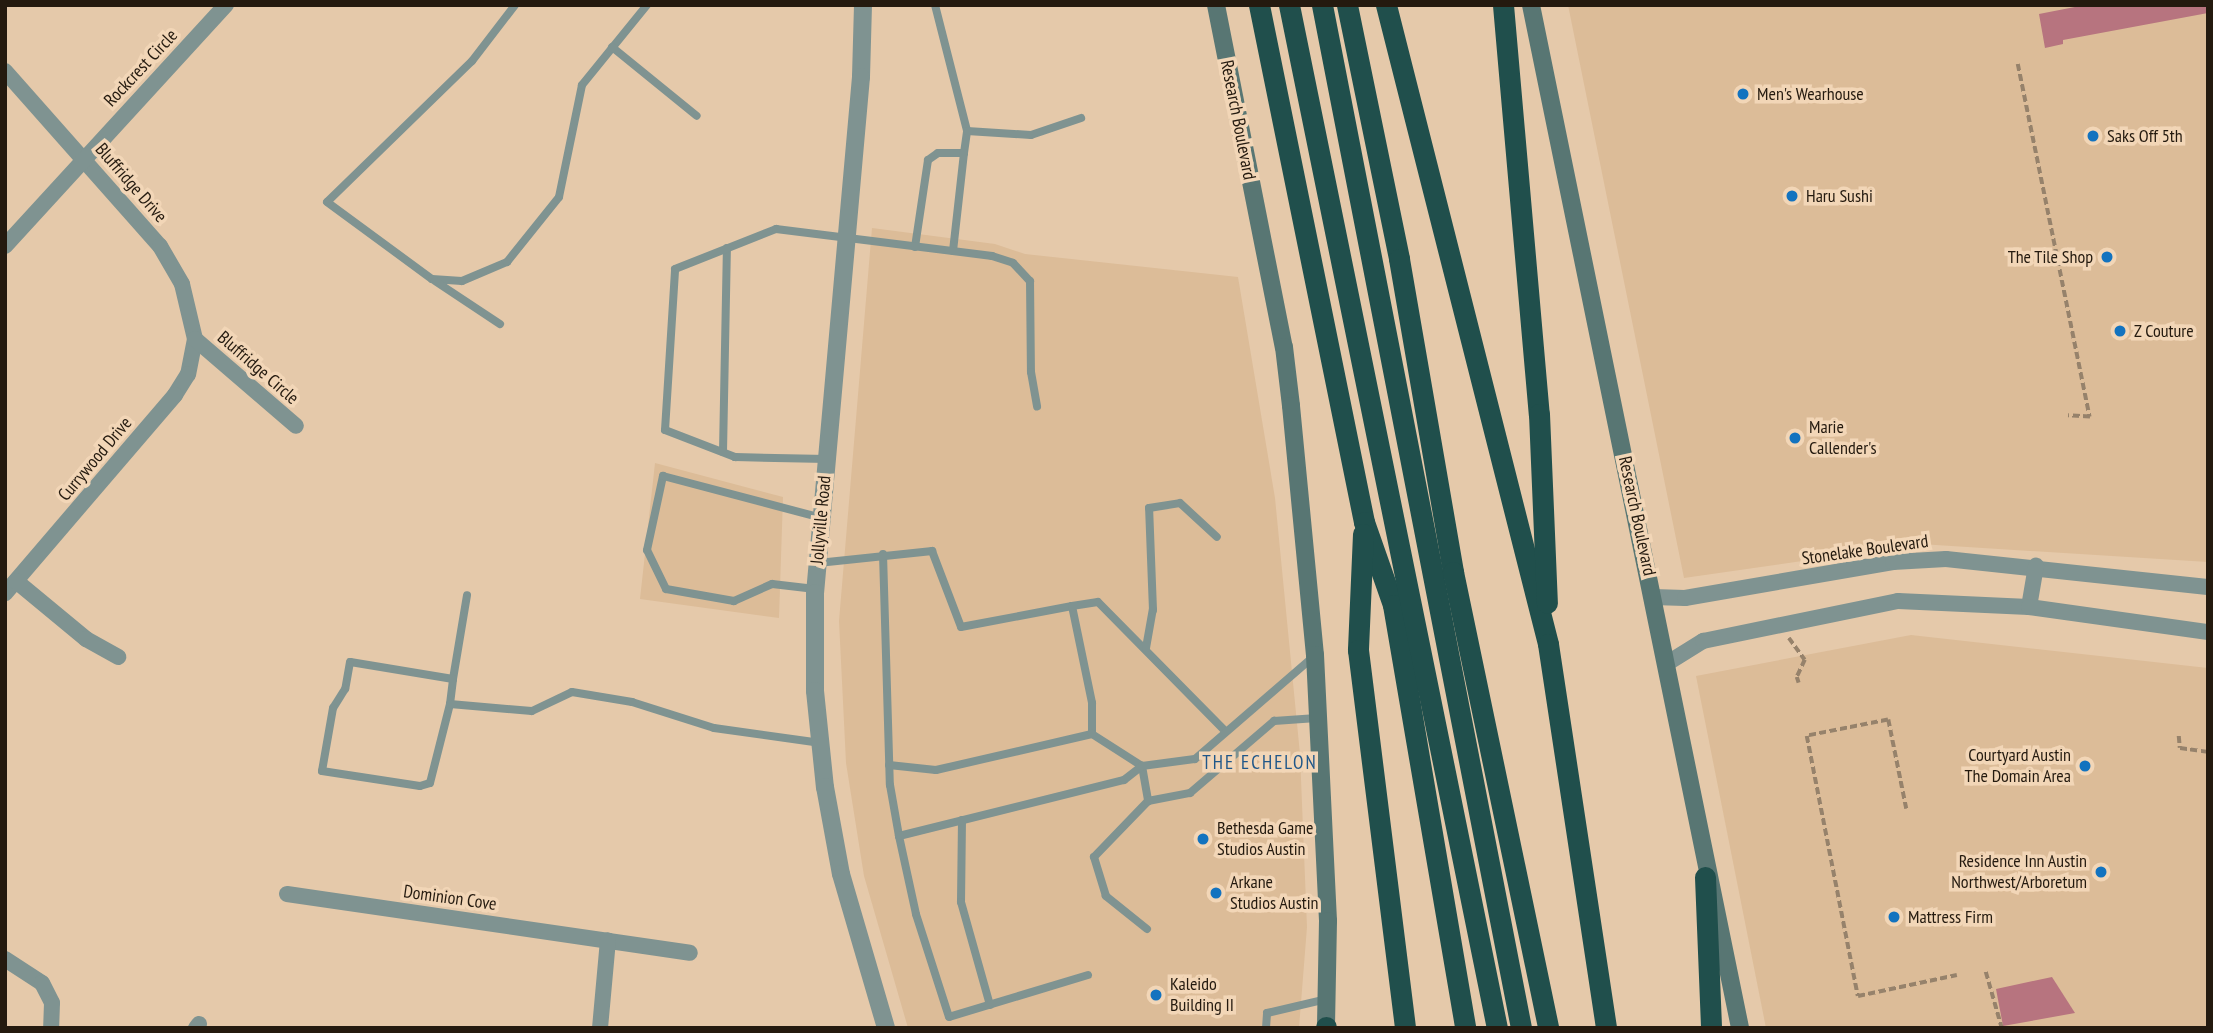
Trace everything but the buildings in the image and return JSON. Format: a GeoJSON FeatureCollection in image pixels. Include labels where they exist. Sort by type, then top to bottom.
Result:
{"type":"FeatureCollection","features":[{"type":"Feature","properties":{"kind":"highway"},"geometry":{"type":"LineString","coordinates":[[1259,5],[1364,522],[1393,605],[1465,1028]]}},
{"type":"Feature","properties":{"kind":"highway"},"geometry":{"type":"LineString","coordinates":[[1289,5],[1503,999],[1522,1028]]}},
{"type":"Feature","properties":{"kind":"highway"},"geometry":{"type":"LineString","coordinates":[[1322,5],[1370,234],[1503,999],[1498,1028]]}},
{"type":"Feature","properties":{"kind":"highway"},"geometry":{"type":"LineString","coordinates":[[1347,5],[1399,259],[1453,572],[1548,1028]]}},
{"type":"Feature","properties":{"kind":"highway"},"geometry":{"type":"LineString","coordinates":[[1386,5],[1548,644],[1606,1028]]}},
{"type":"Feature","properties":{"kind":"highway"},"geometry":{"type":"LineString","coordinates":[[1503,5],[1539,414],[1548,644]]}},
{"type":"Feature","properties":{"kind":"highway"},"geometry":{"type":"LineString","coordinates":[[1364,522],[1357,650],[1405,1028]]}},
{"type":"Feature","properties":{"kind":"highway"},"geometry":{"type":"LineString","coordinates":[[1705,877],[1712,1028]]}},
{"type":"Feature","properties":{"kind":"main road","name":"Research Boulevard"},"geometry":{"type":"LineString","coordinates":[[1216,5],[1284,347],[1315,655],[1328,921],[1326,1028]]}},
{"type":"Feature","properties":{"kind":"main road","name":"Research Boulevard"},"geometry":{"type":"LineString","coordinates":[[1531,5],[1653,597],[1705,877],[1740,1028]]}},
{"type":"Feature","properties":{"kind":"street","name":"Rockcrest Circle"},"geometry":{"type":"LineString","coordinates":[[5,246],[83,157],[226,5]]}},
{"type":"Feature","properties":{"kind":"street","name":"Jollyville Road"},"geometry":{"type":"LineString","coordinates":[[863,5],[846,240],[815,589],[821,743],[841,874],[886,1028]]}},
{"type":"Feature","properties":{"kind":"street","name":"Bluffridge Drive"},"geometry":{"type":"LineString","coordinates":[[5,71],[160,246],[182,284],[195,339]]}},
{"type":"Feature","properties":{"kind":"street","name":"Bluffridge Circle"},"geometry":{"type":"LineString","coordinates":[[195,339],[296,426]]}},
{"type":"Feature","properties":{"kind":"street","name":"Currywood Drive"},"geometry":{"type":"LineString","coordinates":[[11,587],[175,395],[188,374],[195,339]]}},
{"type":"Feature","properties":{"kind":"street","name":"Stonelake Boulevard"},"geometry":{"type":"LineString","coordinates":[[1653,597],[1685,598],[1893,562],[1959,559],[2208,587]]}},
{"type":"Feature","properties":{"kind":"street"},"geometry":{"type":"LineString","coordinates":[[2029,607],[2036,566]]}},
{"type":"Feature","properties":{"kind":"street"},"geometry":{"type":"LineString","coordinates":[[11,587],[86,639],[118,657]]}},
{"type":"Feature","properties":{"kind":"street"},"geometry":{"type":"LineString","coordinates":[[1666,664],[1703,641],[1898,601],[2029,607],[2208,632]]}},
{"type":"Feature","properties":{"kind":"street","name":"Dominion Cove"},"geometry":{"type":"LineString","coordinates":[[287,894],[690,953]]}},
{"type":"Feature","properties":{"kind":"street"},"geometry":{"type":"LineString","coordinates":[[600,1028],[608,940]]}},
{"type":"Feature","properties":{"kind":"street"},"geometry":{"type":"LineString","coordinates":[[5,959],[42,984],[52,1003],[51,1028]]}},
{"type":"Feature","properties":{"kind":"lane"},"geometry":{"type":"LineString","coordinates":[[500,324],[432,279],[327,202],[472,61],[515,5]]}},
{"type":"Feature","properties":{"kind":"lane"},"geometry":{"type":"LineString","coordinates":[[432,279],[462,281],[508,262],[558,197],[582,86],[647,5]]}},
{"type":"Feature","properties":{"kind":"lane"},"geometry":{"type":"LineString","coordinates":[[935,5],[967,131],[953,251]]}},
{"type":"Feature","properties":{"kind":"lane"},"geometry":{"type":"LineString","coordinates":[[612,47],[697,116]]}},
{"type":"Feature","properties":{"kind":"lane"},"geometry":{"type":"LineString","coordinates":[[967,131],[1031,135],[1081,118]]}},
{"type":"Feature","properties":{"kind":"lane"},"geometry":{"type":"LineString","coordinates":[[915,247],[928,160],[938,153],[964,153]]}},
{"type":"Feature","properties":{"kind":"lane"},"geometry":{"type":"LineString","coordinates":[[827,459],[735,457],[665,430],[675,268],[776,229],[846,240],[953,251],[1013,263],[1030,281],[1031,372],[1037,406]]}},
{"type":"Feature","properties":{"kind":"lane"},"geometry":{"type":"LineString","coordinates":[[723,452],[727,248]]}},
{"type":"Feature","properties":{"kind":"lane"},"geometry":{"type":"LineString","coordinates":[[815,589],[772,584],[734,601],[666,589],[647,550],[663,476],[822,518]]}},
{"type":"Feature","properties":{"kind":"lane"},"geometry":{"type":"LineString","coordinates":[[1146,648],[1153,610],[1149,508],[1180,503],[1217,537]]}},
{"type":"Feature","properties":{"kind":"lane"},"geometry":{"type":"LineString","coordinates":[[818,563],[883,554],[932,551],[961,627],[1098,602],[1226,732]]}},
{"type":"Feature","properties":{"kind":"lane"},"geometry":{"type":"LineString","coordinates":[[883,554],[889,765],[899,836],[916,914],[949,1017],[1088,975]]}},
{"type":"Feature","properties":{"kind":"lane"},"geometry":{"type":"LineString","coordinates":[[453,679],[350,662],[345,689],[333,708],[322,771],[420,786],[430,783],[450,704],[467,595]]}},
{"type":"Feature","properties":{"kind":"lane"},"geometry":{"type":"LineString","coordinates":[[1072,606],[1092,703],[1092,734]]}},
{"type":"Feature","properties":{"kind":"lane"},"geometry":{"type":"LineString","coordinates":[[899,836],[1124,780],[1142,766],[1195,758],[1315,655]]}},
{"type":"Feature","properties":{"kind":"lane"},"geometry":{"type":"LineString","coordinates":[[450,704],[532,711],[572,692],[632,702],[714,728],[821,743]]}},
{"type":"Feature","properties":{"kind":"lane"},"geometry":{"type":"LineString","coordinates":[[1147,929],[1106,896],[1094,858],[1148,801],[1190,793],[1273,721],[1317,718]]}},
{"type":"Feature","properties":{"kind":"lane"},"geometry":{"type":"LineString","coordinates":[[889,765],[936,770],[1092,734],[1142,766],[1148,801]]}},
{"type":"Feature","properties":{"kind":"lane"},"geometry":{"type":"LineString","coordinates":[[962,820],[961,902],[990,1005]]}},
{"type":"Feature","properties":{"kind":"lane"},"geometry":{"type":"LineString","coordinates":[[1266,1028],[1267,1013],[1327,999]]}},
{"type":"Feature","properties":{"kind":"path"},"geometry":{"type":"LineString","coordinates":[[2018,64],[2090,417],[2068,416]]}},
{"type":"Feature","properties":{"kind":"path"},"geometry":{"type":"LineString","coordinates":[[1788,636],[1805,660],[1799,683]]}},
{"type":"Feature","properties":{"kind":"path"},"geometry":{"type":"LineString","coordinates":[[1906,810],[1888,720],[1807,736],[1858,996],[1957,975]]}},
{"type":"Feature","properties":{"kind":"path"},"geometry":{"type":"LineString","coordinates":[[2179,736],[2180,748],[2208,752]]}},
{"type":"Feature","properties":{"kind":"path"},"geometry":{"type":"LineString","coordinates":[[1986,972],[2002,1028]]}},
{"type":"Feature","properties":{"kind":"shaded area"},"geometry":{"type":"Polygon","coordinates":[[[1568,5],[2208,5],[2208,562],[1920,544],[1684,578],[1568,5]]]}},
{"type":"Feature","properties":{"kind":"shaded area"},"geometry":{"type":"Polygon","coordinates":[[[2085,5],[2208,5],[2208,13],[2063,40],[2063,44],[2045,48],[2039,14],[2085,5]]]}},
{"type":"Feature","properties":{"kind":"shaded area"},"geometry":{"type":"Polygon","coordinates":[[[872,228],[995,244],[1025,254],[1238,277],[1275,498],[1300,754],[1307,927],[1299,1028],[908,1028],[864,876],[846,763],[839,621],[872,228]]]}},
{"type":"Feature","properties":{"kind":"shaded area"},"geometry":{"type":"Polygon","coordinates":[[[655,463],[783,497],[779,618],[640,599],[655,463]]]}},
{"type":"Feature","properties":{"kind":"shaded area"},"geometry":{"type":"Polygon","coordinates":[[[1911,635],[2208,668],[2208,1028],[1766,1028],[1696,676],[1911,635]]]}},
{"type":"Feature","properties":{"kind":"shaded area"},"geometry":{"type":"Polygon","coordinates":[[[2052,977],[2075,1013],[2003,1026],[1996,989],[2052,977]]]}},
{"type":"Feature","properties":{"kind":"place","name":"Men's Wearhouse"},"geometry":{"type":"Point","coordinates":[1743,94]}},
{"type":"Feature","properties":{"kind":"place","name":"Saks Off 5th"},"geometry":{"type":"Point","coordinates":[2093,136]}},
{"type":"Feature","properties":{"kind":"place","name":"Haru Sushi"},"geometry":{"type":"Point","coordinates":[1792,196]}},
{"type":"Feature","properties":{"kind":"place","name":"The Tile Shop"},"geometry":{"type":"Point","coordinates":[2107,257]}},
{"type":"Feature","properties":{"kind":"place","name":"Z Couture"},"geometry":{"type":"Point","coordinates":[2120,331]}},
{"type":"Feature","properties":{"kind":"place","name":"Marie Callender's"},"geometry":{"type":"Point","coordinates":[1795,438]}},
{"type":"Feature","properties":{"kind":"place","name":"Courtyard Austin The Domain Area"},"geometry":{"type":"Point","coordinates":[2085,766]}},
{"type":"Feature","properties":{"kind":"place","name":"Bethesda Game Studios Austin"},"geometry":{"type":"Point","coordinates":[1203,839]}},
{"type":"Feature","properties":{"kind":"place","name":"Residence Inn Austin Northwest/Arboretum"},"geometry":{"type":"Point","coordinates":[2101,872]}},
{"type":"Feature","properties":{"kind":"place","name":"Arkane Studios Austin"},"geometry":{"type":"Point","coordinates":[1216,893]}},
{"type":"Feature","properties":{"kind":"place","name":"Mattress Firm"},"geometry":{"type":"Point","coordinates":[1894,917]}},
{"type":"Feature","properties":{"kind":"place","name":"Kaleido Building II"},"geometry":{"type":"Point","coordinates":[1156,995]}},
{"type":"Feature","properties":{"kind":"district","name":"THE ECHELON"},"geometry":{"type":"Point","coordinates":[1260,763]}}]}
